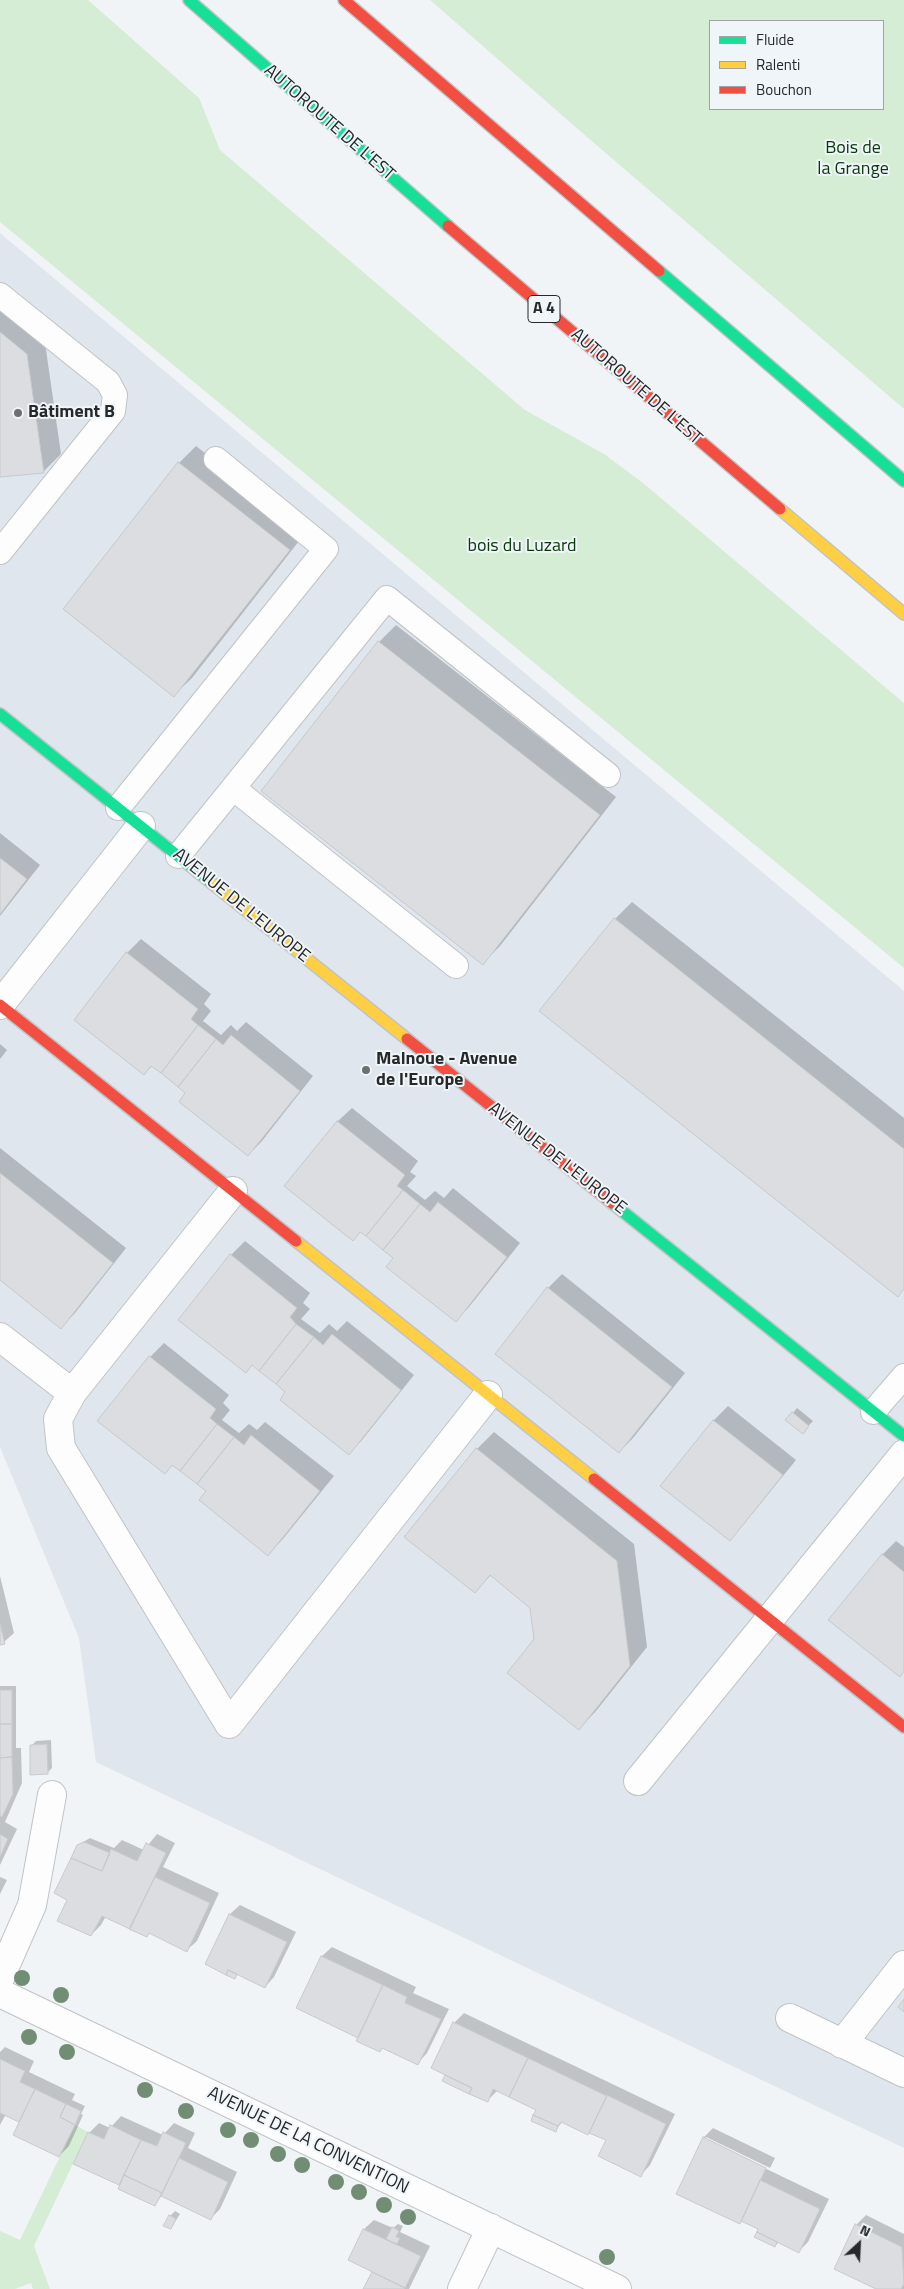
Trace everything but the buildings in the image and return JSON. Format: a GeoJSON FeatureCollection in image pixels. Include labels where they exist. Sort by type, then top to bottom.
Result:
{"type":"FeatureCollection","features":[{"type":"Feature","properties":{"kind":"main road","name":"AUTOROUTE DE L’EST"},"geometry":{"type":"LineString","coordinates":[[189,0],[472,247],[904,614]]}},
{"type":"Feature","properties":{"kind":"main road"},"geometry":{"type":"LineString","coordinates":[[344,0],[904,481]]}},
{"type":"Feature","properties":{"kind":"main road","name":"AVENUE DE L'EUROPE"},"geometry":{"type":"LineString","coordinates":[[0,714],[904,1436]]}},
{"type":"Feature","properties":{"kind":"main road"},"geometry":{"type":"LineString","coordinates":[[0,1005],[904,1727]]}},
{"type":"Feature","properties":{"kind":"street"},"geometry":{"type":"LineString","coordinates":[[0,1005],[141,826]]}},
{"type":"Feature","properties":{"kind":"street"},"geometry":{"type":"LineString","coordinates":[[233,1191],[72,1393],[58,1419],[61,1448],[229,1724],[488,1395]]}},
{"type":"Feature","properties":{"kind":"street"},"geometry":{"type":"LineString","coordinates":[[0,1337],[72,1393]]}},
{"type":"Feature","properties":{"kind":"street"},"geometry":{"type":"LineString","coordinates":[[638,1781],[904,1454]]}},
{"type":"Feature","properties":{"kind":"street"},"geometry":{"type":"LineString","coordinates":[[0,1978],[32,1905],[52,1795]]}},
{"type":"Feature","properties":{"kind":"street"},"geometry":{"type":"LineString","coordinates":[[842,2044],[904,1965]]}},
{"type":"Feature","properties":{"kind":"street","name":"AVENUE DE LA CONVENTION"},"geometry":{"type":"LineString","coordinates":[[0,1993],[617,2289]]}},
{"type":"Feature","properties":{"kind":"street"},"geometry":{"type":"LineString","coordinates":[[790,2018],[904,2073]]}},
{"type":"Feature","properties":{"kind":"street"},"geometry":{"type":"LineString","coordinates":[[462,2289],[491,2228]]}},
{"type":"Feature","properties":{"kind":"lane"},"geometry":{"type":"LineString","coordinates":[[0,295],[108,382],[115,395],[113,411],[0,552]]}},
{"type":"Feature","properties":{"kind":"lane"},"geometry":{"type":"LineString","coordinates":[[118,808],[326,549],[216,459]]}},
{"type":"Feature","properties":{"kind":"lane"},"geometry":{"type":"LineString","coordinates":[[178,856],[387,598],[608,775]]}},
{"type":"Feature","properties":{"kind":"lane"},"geometry":{"type":"LineString","coordinates":[[233,788],[456,966]]}},
{"type":"Feature","properties":{"kind":"lane"},"geometry":{"type":"LineString","coordinates":[[873,1412],[904,1376]]}},
{"type":"Feature","properties":{"kind":"shaded area"},"geometry":{"type":"Polygon","coordinates":[[[0,233],[904,991],[904,2148],[96,1762],[79,1638],[0,1447],[0,233]]]}},
{"type":"Feature","properties":{"kind":"green space","name":"bois du Luzard"},"geometry":{"type":"Polygon","coordinates":[[[0,0],[88,0],[199,98],[220,150],[525,410],[604,454],[643,483],[904,703],[904,968],[0,222],[0,0]]]}},
{"type":"Feature","properties":{"kind":"green space","name":"Bois de la Grange"},"geometry":{"type":"Polygon","coordinates":[[[430,0],[904,0],[904,409],[587,137],[430,0]]]}},
{"type":"Feature","properties":{"kind":"green space"},"geometry":{"type":"Polygon","coordinates":[[[75,2125],[88,2132],[34,2246],[50,2289],[33,2289],[31,2283],[15,2289],[0,2289],[0,2231],[20,2240],[75,2125]]]}},
{"type":"Feature","properties":{"kind":"traffic: fast"},"geometry":{"type":"LineString","coordinates":[[189,0],[448,226]]}},
{"type":"Feature","properties":{"kind":"traffic: fast"},"geometry":{"type":"LineString","coordinates":[[659,271],[904,481]]}},
{"type":"Feature","properties":{"kind":"traffic: fast"},"geometry":{"type":"LineString","coordinates":[[0,714],[213,884]]}},
{"type":"Feature","properties":{"kind":"traffic: fast"},"geometry":{"type":"LineString","coordinates":[[612,1203],[904,1436]]}},
{"type":"Feature","properties":{"kind":"traffic: slow"},"geometry":{"type":"LineString","coordinates":[[780,509],[904,614]]}},
{"type":"Feature","properties":{"kind":"traffic: slow"},"geometry":{"type":"LineString","coordinates":[[213,884],[407,1039]]}},
{"type":"Feature","properties":{"kind":"traffic: slow"},"geometry":{"type":"LineString","coordinates":[[296,1241],[594,1479]]}},
{"type":"Feature","properties":{"kind":"traffic: jam"},"geometry":{"type":"LineString","coordinates":[[344,0],[659,271]]}},
{"type":"Feature","properties":{"kind":"traffic: jam"},"geometry":{"type":"LineString","coordinates":[[448,226],[780,509]]}},
{"type":"Feature","properties":{"kind":"traffic: jam"},"geometry":{"type":"LineString","coordinates":[[0,1005],[296,1241]]}},
{"type":"Feature","properties":{"kind":"traffic: jam"},"geometry":{"type":"LineString","coordinates":[[407,1039],[612,1203]]}},
{"type":"Feature","properties":{"kind":"traffic: jam"},"geometry":{"type":"LineString","coordinates":[[594,1479],[904,1727]]}},
{"type":"Feature","properties":{"kind":"place","name":"Bâtiment B"},"geometry":{"type":"Point","coordinates":[18,413]}},
{"type":"Feature","properties":{"kind":"place","name":"Malnoue - Avenue de l'Europe"},"geometry":{"type":"Point","coordinates":[366,1070]}}]}
